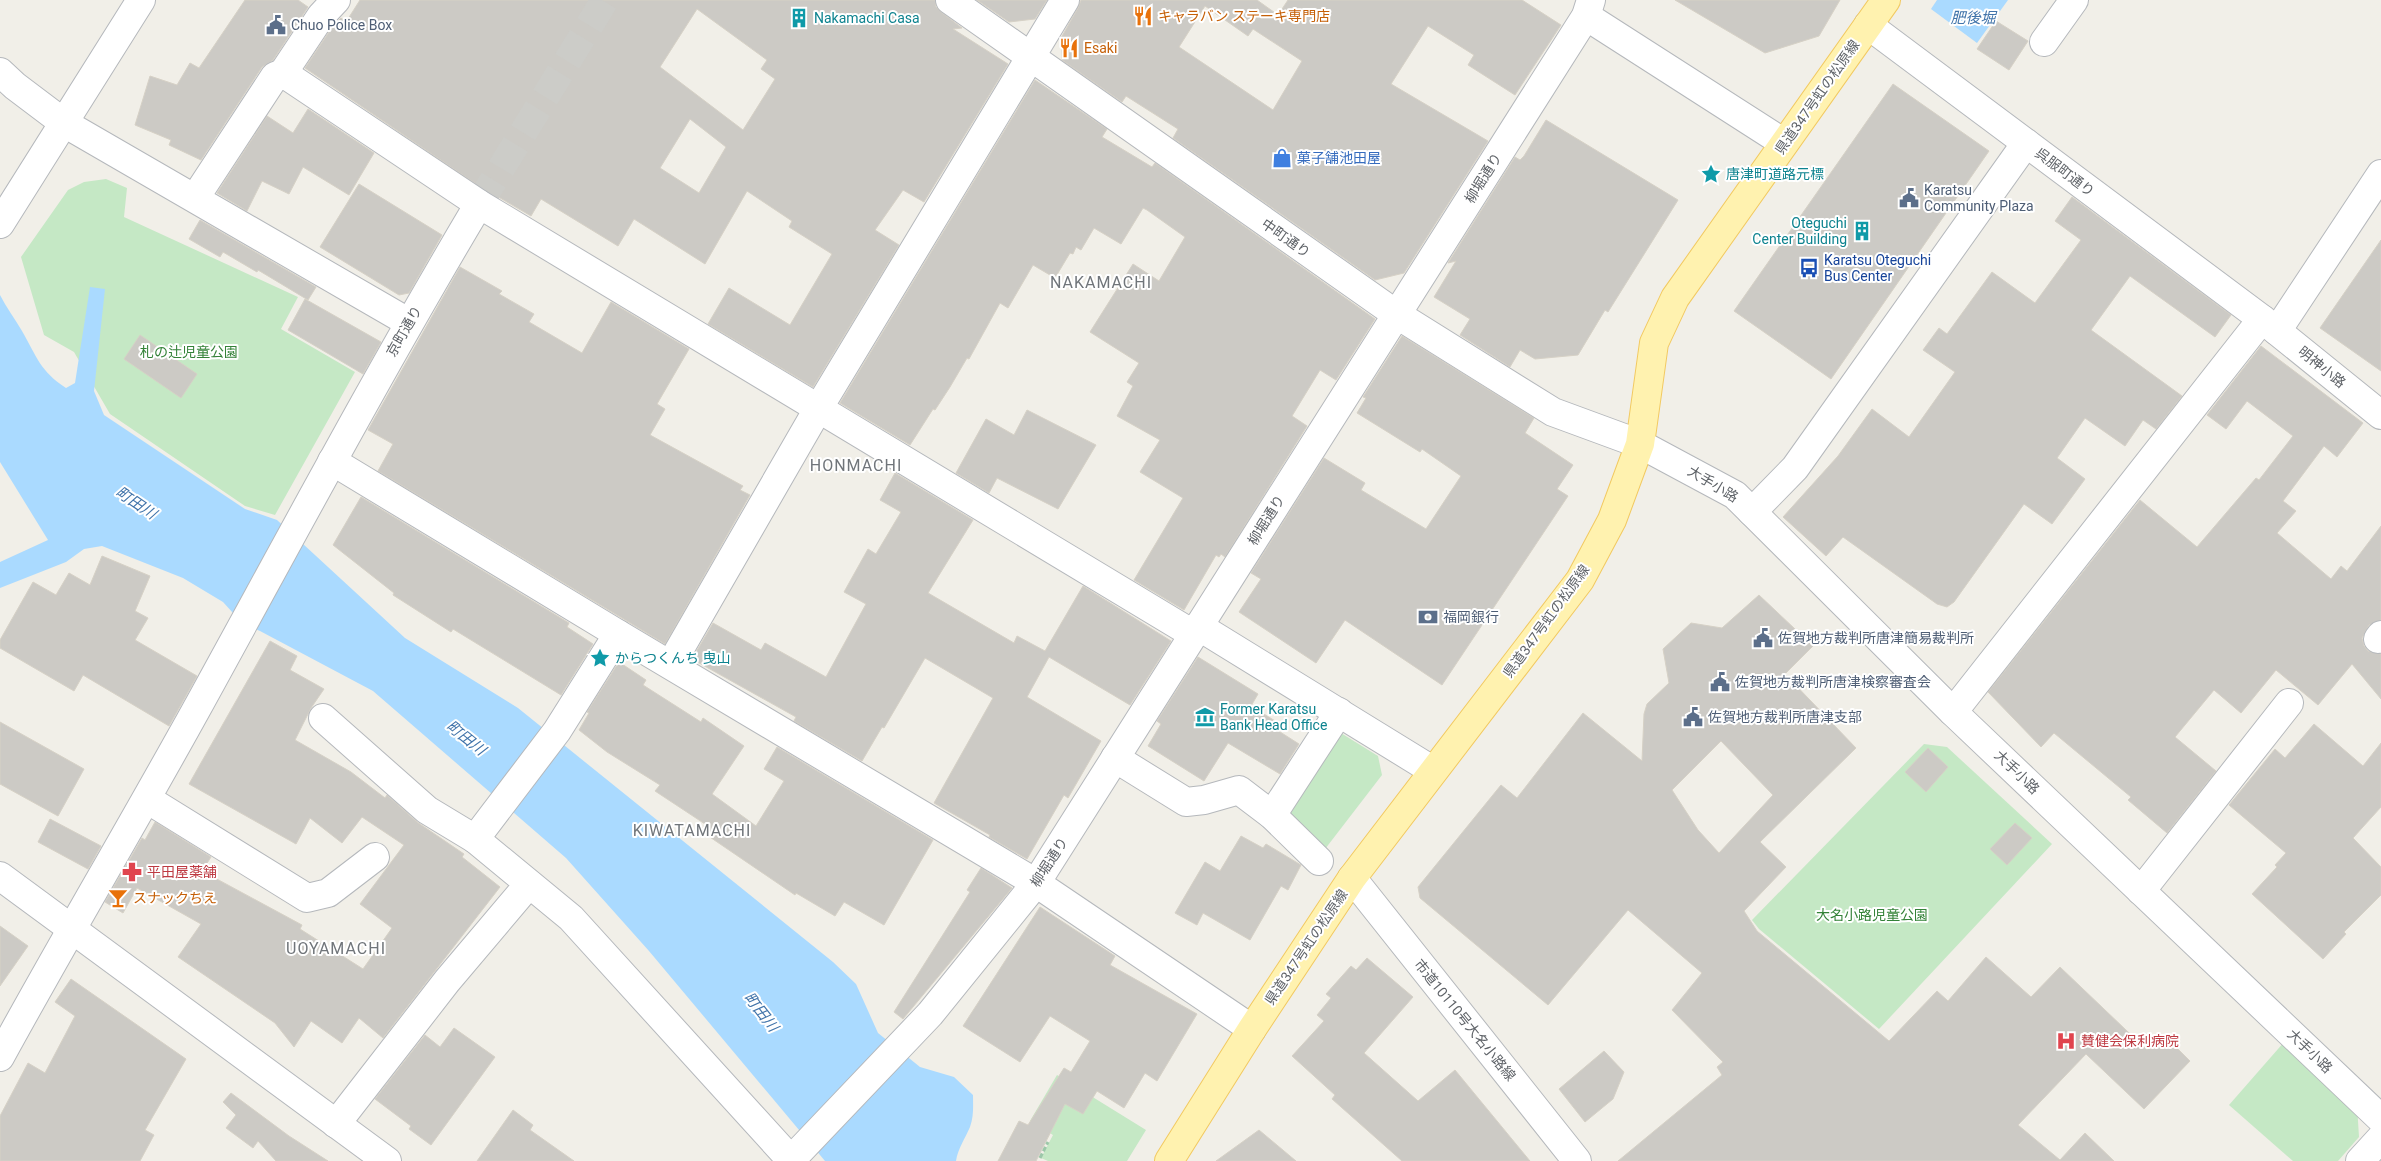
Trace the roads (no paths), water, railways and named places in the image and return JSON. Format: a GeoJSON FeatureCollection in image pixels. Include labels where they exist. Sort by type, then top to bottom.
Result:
{"type":"FeatureCollection","features":[{"type":"Feature","properties":{"kind":"main road","name":"県道347号虹の松原線"},"geometry":{"type":"LineString","coordinates":[[1169,1161],[1252,1029],[1352,878],[1432,770],[1580,580],[1612,520],[1640,444],[1654,343],[1675,298],[1886,0]]}},
{"type":"Feature","properties":{"kind":"street"},"geometry":{"type":"LineString","coordinates":[[0,224],[141,0]]}},
{"type":"Feature","properties":{"kind":"street"},"geometry":{"type":"LineString","coordinates":[[195,198],[275,76],[283,73],[321,16],[336,0]]}},
{"type":"Feature","properties":{"kind":"street","name":"中町通り"},"geometry":{"type":"LineString","coordinates":[[950,0],[1396,314],[1553,412],[1640,444]]}},
{"type":"Feature","properties":{"kind":"street"},"geometry":{"type":"LineString","coordinates":[[671,664],[818,410],[1065,0]]}},
{"type":"Feature","properties":{"kind":"street"},"geometry":{"type":"LineString","coordinates":[[2044,42],[2074,0]]}},
{"type":"Feature","properties":{"kind":"street"},"geometry":{"type":"LineString","coordinates":[[1588,8],[1784,143]]}},
{"type":"Feature","properties":{"kind":"street","name":"柳堀通り"},"geometry":{"type":"LineString","coordinates":[[790,1160],[930,1014],[1036,883],[1588,8]]}},
{"type":"Feature","properties":{"kind":"street","name":"呉服町通り"},"geometry":{"type":"LineString","coordinates":[[1868,25],[2270,325]]}},
{"type":"Feature","properties":{"kind":"street"},"geometry":{"type":"LineString","coordinates":[[0,72],[15,86],[64,123],[408,322]]}},
{"type":"Feature","properties":{"kind":"street"},"geometry":{"type":"LineString","coordinates":[[283,73],[479,204],[818,410],[1339,712],[1432,770]]}},
{"type":"Feature","properties":{"kind":"street"},"geometry":{"type":"LineString","coordinates":[[1752,512],[1795,468],[2026,143]]}},
{"type":"Feature","properties":{"kind":"street"},"geometry":{"type":"LineString","coordinates":[[1953,712],[2270,325],[2381,174]]}},
{"type":"Feature","properties":{"kind":"street","name":"京町通り"},"geometry":{"type":"LineString","coordinates":[[0,1057],[71,928],[146,799],[408,322],[479,204]]}},
{"type":"Feature","properties":{"kind":"street","name":"明神小路"},"geometry":{"type":"LineString","coordinates":[[2270,325],[2381,415]]}},
{"type":"Feature","properties":{"kind":"street","name":"大手小路"},"geometry":{"type":"LineString","coordinates":[[1640,444],[1735,494],[1953,712],[2381,1119]]}},
{"type":"Feature","properties":{"kind":"street"},"geometry":{"type":"LineString","coordinates":[[332,461],[1036,883],[1252,1029]]}},
{"type":"Feature","properties":{"kind":"street"},"geometry":{"type":"LineString","coordinates":[[475,839],[557,731],[618,634]]}},
{"type":"Feature","properties":{"kind":"street"},"geometry":{"type":"LineString","coordinates":[[2141,891],[2289,703]]}},
{"type":"Feature","properties":{"kind":"street"},"geometry":{"type":"LineString","coordinates":[[1272,815],[1339,712]]}},
{"type":"Feature","properties":{"kind":"street"},"geometry":{"type":"LineString","coordinates":[[323,718],[427,810],[475,839],[571,918],[790,1160]]}},
{"type":"Feature","properties":{"kind":"street"},"geometry":{"type":"LineString","coordinates":[[1115,758],[1186,802],[1204,800],[1239,790],[1272,815],[1319,861]]}},
{"type":"Feature","properties":{"kind":"street"},"geometry":{"type":"LineString","coordinates":[[146,799],[307,898],[328,893],[376,858]]}},
{"type":"Feature","properties":{"kind":"street"},"geometry":{"type":"LineString","coordinates":[[0,876],[387,1161]]}},
{"type":"Feature","properties":{"kind":"street","name":"市道10110号大名小路線"},"geometry":{"type":"LineString","coordinates":[[1352,878],[1578,1161]]}},
{"type":"Feature","properties":{"kind":"street"},"geometry":{"type":"LineString","coordinates":[[336,1124],[447,981],[529,884]]}},
{"type":"Feature","properties":{"kind":"street"},"geometry":{"type":"LineString","coordinates":[[2360,1161],[2381,1138]]}},
{"type":"Feature","properties":{"kind":"water","name":"肥後堀"},"geometry":{"type":"Polygon","coordinates":[[[1937,0],[2008,0],[1977,43],[1931,9],[1937,0]]]}},
{"type":"Feature","properties":{"kind":"water","name":"町田川"},"geometry":{"type":"Polygon","coordinates":[[[90,287],[105,289],[94,391],[104,415],[245,509],[277,520],[405,638],[518,708],[833,962],[856,984],[878,1033],[920,1067],[954,1077],[973,1095],[971,1123],[956,1161],[825,1161],[649,951],[566,858],[373,691],[260,631],[243,624],[223,602],[183,578],[102,546],[84,549],[66,562],[0,588],[0,562],[48,540],[0,462],[0,295],[40,363],[50,376],[66,388],[75,383],[90,287]]]}},
{"type":"Feature","properties":{"kind":"tunnel"},"geometry":{"type":"LineString","coordinates":[[479,204],[605,0]]}},
{"type":"Feature","properties":{"kind":"place","name":"キャラバン ステーキ専門店"},"geometry":{"type":"Point","coordinates":[1143,16]}},
{"type":"Feature","properties":{"kind":"place","name":"Nakamachi Casa"},"geometry":{"type":"Point","coordinates":[799,18]}},
{"type":"Feature","properties":{"kind":"place","name":"Chuo Police Box"},"geometry":{"type":"Point","coordinates":[276,25]}},
{"type":"Feature","properties":{"kind":"place","name":"Esaki"},"geometry":{"type":"Point","coordinates":[1069,48]}},
{"type":"Feature","properties":{"kind":"place","name":"菓子舗池田屋"},"geometry":{"type":"Point","coordinates":[1282,158]}},
{"type":"Feature","properties":{"kind":"place","name":"唐津町道路元標"},"geometry":{"type":"Point","coordinates":[1711,174]}},
{"type":"Feature","properties":{"kind":"place","name":"Karatsu Community Plaza"},"geometry":{"type":"Point","coordinates":[1909,198]}},
{"type":"Feature","properties":{"kind":"place","name":"Oteguchi Center Building"},"geometry":{"type":"Point","coordinates":[1862,231]}},
{"type":"Feature","properties":{"kind":"place","name":"Karatsu Oteguchi Bus Center"},"geometry":{"type":"Point","coordinates":[1809,268]}},
{"type":"Feature","properties":{"kind":"place","name":"福岡銀行"},"geometry":{"type":"Point","coordinates":[1428,617]}},
{"type":"Feature","properties":{"kind":"place","name":"佐賀地方裁判所唐津簡易裁判所"},"geometry":{"type":"Point","coordinates":[1763,638]}},
{"type":"Feature","properties":{"kind":"place","name":"からつくんち 曳山"},"geometry":{"type":"Point","coordinates":[600,658]}},
{"type":"Feature","properties":{"kind":"place","name":"佐賀地方裁判所唐津検察審査会"},"geometry":{"type":"Point","coordinates":[1720,682]}},
{"type":"Feature","properties":{"kind":"place","name":"Former Karatsu Bank Head Office"},"geometry":{"type":"Point","coordinates":[1205,717]}},
{"type":"Feature","properties":{"kind":"place","name":"佐賀地方裁判所唐津支部"},"geometry":{"type":"Point","coordinates":[1693,717]}},
{"type":"Feature","properties":{"kind":"place","name":"平田屋薬舗"},"geometry":{"type":"Point","coordinates":[132,872]}},
{"type":"Feature","properties":{"kind":"place","name":"スナックちえ"},"geometry":{"type":"Point","coordinates":[118,898]}},
{"type":"Feature","properties":{"kind":"place","name":"賛健会保利病院"},"geometry":{"type":"Point","coordinates":[2066,1041]}},
{"type":"Feature","properties":{"kind":"district","name":"NAKAMACHI"},"geometry":{"type":"Point","coordinates":[1101,282]}},
{"type":"Feature","properties":{"kind":"district","name":"HONMACHI"},"geometry":{"type":"Point","coordinates":[856,465]}},
{"type":"Feature","properties":{"kind":"district","name":"KIWATAMACHI"},"geometry":{"type":"Point","coordinates":[692,830]}},
{"type":"Feature","properties":{"kind":"district","name":"UOYAMACHI"},"geometry":{"type":"Point","coordinates":[336,948]}},
{"type":"Feature","properties":{"kind":"park label","name":"札の辻児童公園"},"geometry":{"type":"Point","coordinates":[189,352]}},
{"type":"Feature","properties":{"kind":"park label","name":"大名小路児童公園"},"geometry":{"type":"Point","coordinates":[1872,915]}}]}
